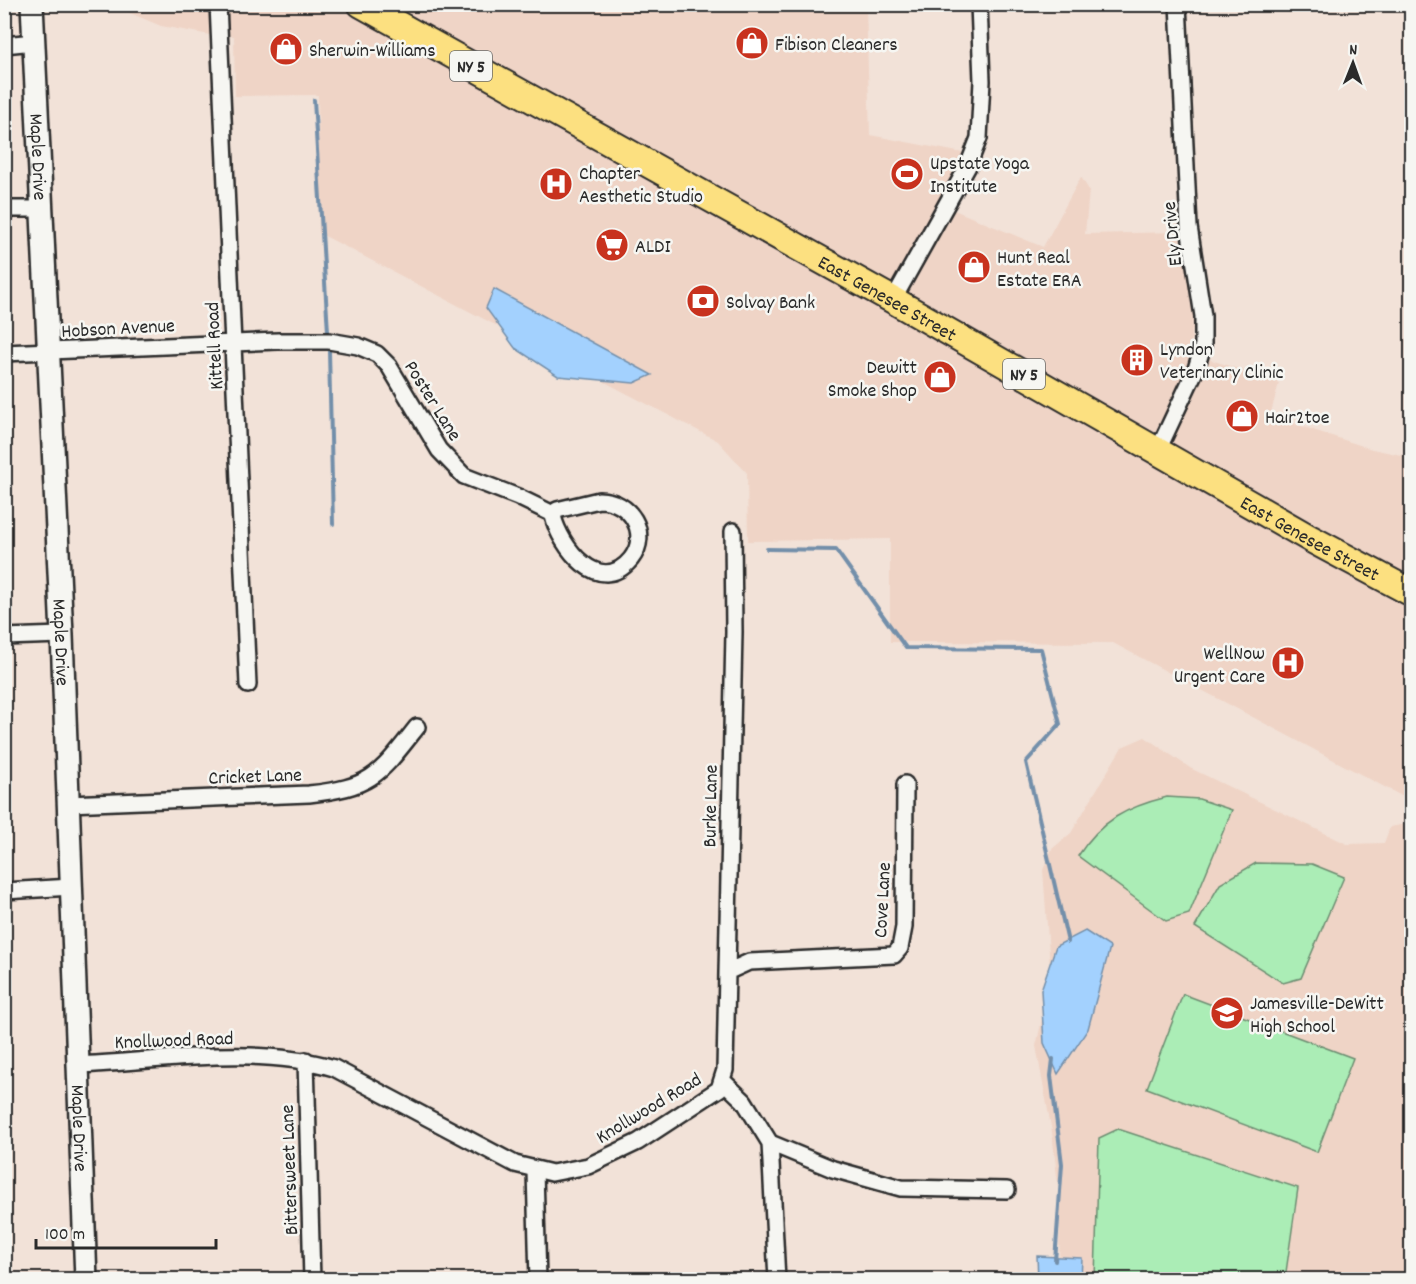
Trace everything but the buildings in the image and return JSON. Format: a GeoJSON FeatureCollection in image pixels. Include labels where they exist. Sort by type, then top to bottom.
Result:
{"type":"FeatureCollection","features":[{"type":"Feature","properties":{"kind":"highway","name":"East Genesee Street"},"geometry":{"type":"LineString","coordinates":[[361,4],[893,300],[1412,593]]}},
{"type":"Feature","properties":{"kind":"street","name":"Maple Drive"},"geometry":{"type":"LineString","coordinates":[[32,4],[62,635],[86,1280]]}},
{"type":"Feature","properties":{"kind":"street","name":"Kittell Road"},"geometry":{"type":"LineString","coordinates":[[218,4],[248,685]]}},
{"type":"Feature","properties":{"kind":"street"},"geometry":{"type":"LineString","coordinates":[[893,300],[968,166],[979,138],[982,81],[979,4]]}},
{"type":"Feature","properties":{"kind":"street","name":"Ely Drive"},"geometry":{"type":"LineString","coordinates":[[1158,450],[1196,369],[1203,345],[1203,316],[1189,226],[1178,4]]}},
{"type":"Feature","properties":{"kind":"street"},"geometry":{"type":"LineString","coordinates":[[4,45],[34,42]]}},
{"type":"Feature","properties":{"kind":"street"},"geometry":{"type":"LineString","coordinates":[[4,209],[42,209]]}},
{"type":"Feature","properties":{"kind":"street","name":"Poster Lane"},"geometry":{"type":"LineString","coordinates":[[234,342],[329,341],[358,346],[377,354],[389,366],[440,450],[464,476],[554,514]]}},
{"type":"Feature","properties":{"kind":"street","name":"Hobson Avenue"},"geometry":{"type":"LineString","coordinates":[[4,353],[234,342]]}},
{"type":"Feature","properties":{"kind":"street"},"geometry":{"type":"LineString","coordinates":[[599,500],[611,500],[623,505],[635,521],[636,545],[632,558],[620,568],[608,571],[592,571],[583,566],[556,530],[554,514],[557,510],[599,500]]}},
{"type":"Feature","properties":{"kind":"street","name":"Burke Lane"},"geometry":{"type":"LineString","coordinates":[[723,1082],[727,972],[733,531]]}},
{"type":"Feature","properties":{"kind":"street"},"geometry":{"type":"LineString","coordinates":[[4,638],[62,635]]}},
{"type":"Feature","properties":{"kind":"street","name":"Cricket Lane"},"geometry":{"type":"LineString","coordinates":[[68,804],[340,791],[373,778],[386,766],[417,727]]}},
{"type":"Feature","properties":{"kind":"street","name":"Cove Lane"},"geometry":{"type":"LineString","coordinates":[[727,972],[749,962],[894,955],[900,948],[904,927],[905,784]]}},
{"type":"Feature","properties":{"kind":"street"},"geometry":{"type":"LineString","coordinates":[[4,891],[72,887]]}},
{"type":"Feature","properties":{"kind":"street","name":"Knollwood Road"},"geometry":{"type":"LineString","coordinates":[[79,1065],[230,1057],[306,1060],[334,1068],[516,1164],[535,1171],[552,1173],[588,1166],[638,1142],[719,1089],[723,1082],[744,1101],[770,1143]]}},
{"type":"Feature","properties":{"kind":"street","name":"Bittersweet Lane"},"geometry":{"type":"LineString","coordinates":[[306,1060],[312,1280]]}},
{"type":"Feature","properties":{"kind":"street"},"geometry":{"type":"LineString","coordinates":[[777,1280],[770,1143],[833,1169],[881,1184],[960,1191],[1007,1190]]}},
{"type":"Feature","properties":{"kind":"street"},"geometry":{"type":"LineString","coordinates":[[535,1171],[538,1280]]}},
{"type":"Feature","properties":{"kind":"shaded area"},"geometry":{"type":"Polygon","coordinates":[[[111,5],[866,5],[870,135],[963,153],[937,203],[1043,247],[1081,177],[1089,190],[1085,234],[1179,232],[1194,304],[1191,353],[1279,383],[1270,416],[1372,449],[1411,457],[1411,801],[1113,643],[890,642],[890,539],[748,541],[747,473],[718,441],[319,233],[318,95],[235,96],[234,36],[210,35],[161,26],[111,5]]]}},
{"type":"Feature","properties":{"kind":"shaded area","name":"Jamesville-DeWitt High School"},"geometry":{"type":"Polygon","coordinates":[[[1145,737],[1190,768],[1347,844],[1384,843],[1390,827],[1411,823],[1412,1247],[1406,1258],[1406,1279],[1059,1279],[1060,1203],[1052,1132],[1036,1046],[1051,980],[1043,870],[1052,849],[1071,833],[1122,747],[1145,737]]]}},
{"type":"Feature","properties":{"kind":"green space"},"geometry":{"type":"Polygon","coordinates":[[[1167,797],[1199,799],[1232,810],[1189,914],[1166,921],[1078,856],[1096,833],[1116,817],[1139,805],[1167,797]]]}},
{"type":"Feature","properties":{"kind":"green space"},"geometry":{"type":"Polygon","coordinates":[[[1256,863],[1312,864],[1344,877],[1301,978],[1283,983],[1195,927],[1220,884],[1256,863]]]}},
{"type":"Feature","properties":{"kind":"green space"},"geometry":{"type":"Polygon","coordinates":[[[1183,994],[1353,1058],[1317,1152],[1147,1088],[1183,994]]]}},
{"type":"Feature","properties":{"kind":"green space"},"geometry":{"type":"Polygon","coordinates":[[[1118,1129],[1298,1188],[1285,1279],[1095,1279],[1099,1138],[1118,1129]]]}},
{"type":"Feature","properties":{"kind":"water"},"geometry":{"type":"Polygon","coordinates":[[[494,289],[652,375],[634,383],[558,376],[515,348],[486,308],[494,289]]]}},
{"type":"Feature","properties":{"kind":"water"},"geometry":{"type":"Polygon","coordinates":[[[1085,931],[1110,947],[1088,1029],[1058,1074],[1044,1043],[1041,990],[1056,946],[1085,931]]]}},
{"type":"Feature","properties":{"kind":"water"},"geometry":{"type":"Polygon","coordinates":[[[1037,1256],[1082,1258],[1081,1279],[1038,1279],[1037,1256]]]}},
{"type":"Feature","properties":{"kind":"waterway"},"geometry":{"type":"LineString","coordinates":[[314,100],[328,332]]}},
{"type":"Feature","properties":{"kind":"waterway"},"geometry":{"type":"LineString","coordinates":[[329,351],[333,524]]}},
{"type":"Feature","properties":{"kind":"waterway"},"geometry":{"type":"LineString","coordinates":[[767,549],[836,550],[906,648],[1041,649],[1060,724],[1026,762],[1068,942]]}},
{"type":"Feature","properties":{"kind":"waterway"},"geometry":{"type":"LineString","coordinates":[[1053,1059],[1051,1076],[1062,1164],[1055,1261]]}},
{"type":"Feature","properties":{"kind":"place","name":"Fibison Cleaners"},"geometry":{"type":"Point","coordinates":[752,43]}},
{"type":"Feature","properties":{"kind":"place","name":"Sherwin-Williams"},"geometry":{"type":"Point","coordinates":[286,49]}},
{"type":"Feature","properties":{"kind":"place","name":"Upstate Yoga Institute"},"geometry":{"type":"Point","coordinates":[907,174]}},
{"type":"Feature","properties":{"kind":"place","name":"Chapter Aesthetic Studio"},"geometry":{"type":"Point","coordinates":[556,184]}},
{"type":"Feature","properties":{"kind":"place","name":"ALDI"},"geometry":{"type":"Point","coordinates":[612,245]}},
{"type":"Feature","properties":{"kind":"place","name":"Hunt Real Estate ERA"},"geometry":{"type":"Point","coordinates":[974,267]}},
{"type":"Feature","properties":{"kind":"place","name":"Solvay Bank"},"geometry":{"type":"Point","coordinates":[703,301]}},
{"type":"Feature","properties":{"kind":"place","name":"Lyndon Veterinary Clinic"},"geometry":{"type":"Point","coordinates":[1137,360]}},
{"type":"Feature","properties":{"kind":"place","name":"Dewitt Smoke Shop"},"geometry":{"type":"Point","coordinates":[940,377]}},
{"type":"Feature","properties":{"kind":"place","name":"Hair2toe"},"geometry":{"type":"Point","coordinates":[1242,416]}},
{"type":"Feature","properties":{"kind":"place","name":"WellNow Urgent Care"},"geometry":{"type":"Point","coordinates":[1288,663]}},
{"type":"Feature","properties":{"kind":"place","name":"Jamesville-DeWitt High School"},"geometry":{"type":"Point","coordinates":[1227,1013]}}]}
